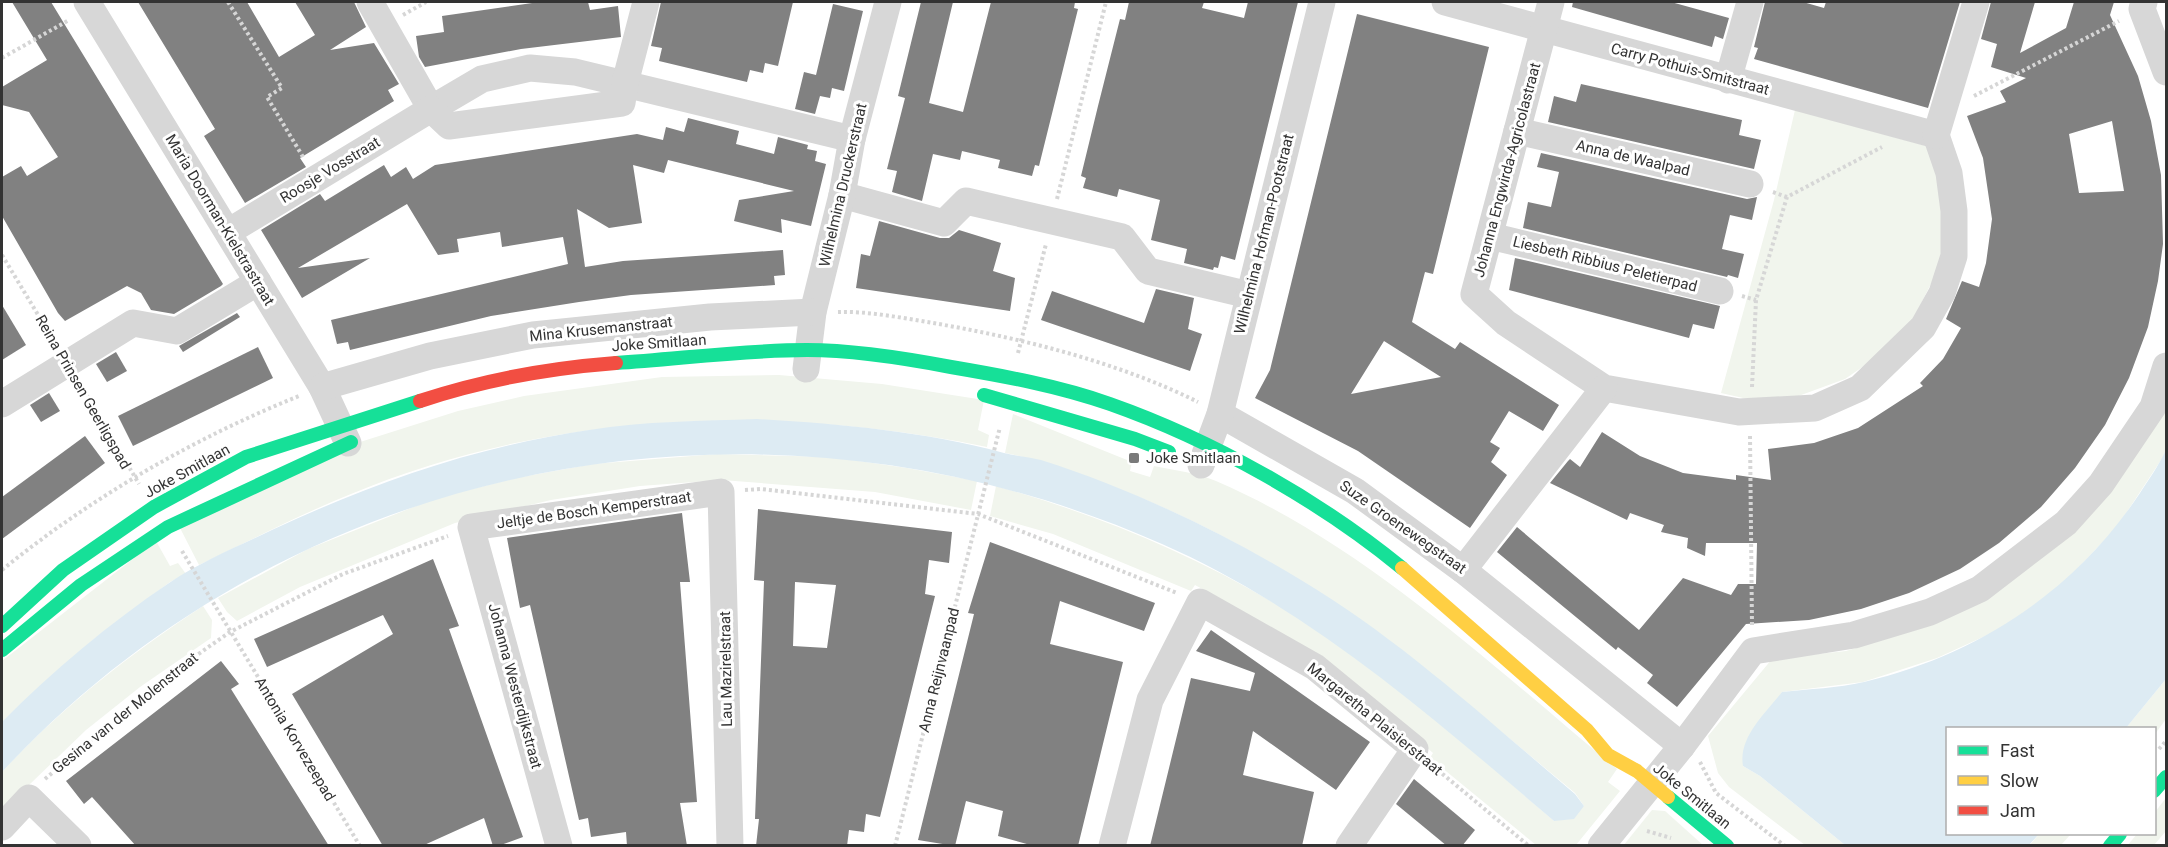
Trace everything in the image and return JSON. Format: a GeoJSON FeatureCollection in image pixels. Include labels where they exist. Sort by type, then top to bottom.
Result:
{"type":"FeatureCollection","features":[{"type":"Feature","properties":{"kind":"street"},"geometry":{"type":"LineString","coordinates":[[370,2],[431,109],[449,126],[622,103],[646,2]]}},
{"type":"Feature","properties":{"kind":"street","name":"Wilhelmina Druckerstraat"},"geometry":{"type":"LineString","coordinates":[[806,365],[813,312],[842,195],[852,139],[888,2]]}},
{"type":"Feature","properties":{"kind":"street","name":"Wilhelmina Hofman-Pootstraat"},"geometry":{"type":"LineString","coordinates":[[1198,459],[1220,414],[1322,2]]}},
{"type":"Feature","properties":{"kind":"street","name":"Carry Pothuis-Smitstraat"},"geometry":{"type":"LineString","coordinates":[[1445,2],[1728,80],[1932,126]]}},
{"type":"Feature","properties":{"kind":"street","name":"Johanna Engwirda-Agricolastraat"},"geometry":{"type":"LineString","coordinates":[[1551,2],[1474,294],[1506,322],[1604,388],[1750,412],[1815,408],[1860,388],[1923,327],[1942,293],[1954,256],[1949,173],[1932,126]]}},
{"type":"Feature","properties":{"kind":"street"},"geometry":{"type":"LineString","coordinates":[[1728,80],[1750,2]]}},
{"type":"Feature","properties":{"kind":"street"},"geometry":{"type":"LineString","coordinates":[[1932,126],[1976,2]]}},
{"type":"Feature","properties":{"kind":"street","name":"Maria Doorman-Kielstrastraat"},"geometry":{"type":"LineString","coordinates":[[88,5],[353,434]]}},
{"type":"Feature","properties":{"kind":"street"},"geometry":{"type":"LineString","coordinates":[[2143,5],[2166,72]]}},
{"type":"Feature","properties":{"kind":"street","name":"Roosje Vosstraat"},"geometry":{"type":"LineString","coordinates":[[228,232],[482,79],[530,68],[575,72],[625,83],[852,139]]}},
{"type":"Feature","properties":{"kind":"street","name":"Anna de Waalpad"},"geometry":{"type":"LineString","coordinates":[[1517,131],[1750,184]]}},
{"type":"Feature","properties":{"kind":"street"},"geometry":{"type":"LineString","coordinates":[[842,195],[944,223],[966,201],[1122,237],[1148,271],[1249,295]]}},
{"type":"Feature","properties":{"kind":"street","name":"Liesbeth Ribbius Peletierpad"},"geometry":{"type":"LineString","coordinates":[[1490,236],[1720,291]]}},
{"type":"Feature","properties":{"kind":"street"},"geometry":{"type":"LineString","coordinates":[[2,404],[133,322],[177,331],[258,282]]}},
{"type":"Feature","properties":{"kind":"street","name":"Mina Krusemanstraat"},"geometry":{"type":"LineString","coordinates":[[322,387],[430,356],[533,335],[710,317],[813,312]]}},
{"type":"Feature","properties":{"kind":"street","name":"Joke Smitlaan"},"geometry":{"type":"LineString","coordinates":[[2,643],[81,585],[168,527],[353,434],[456,389],[580,366],[806,365],[897,357],[1013,378],[1110,404],[1198,459]]}},
{"type":"Feature","properties":{"kind":"street"},"geometry":{"type":"LineString","coordinates":[[1601,846],[1621,821],[1644,777],[1682,746],[1753,651],[1854,635],[1930,612],[1980,589],[2024,558],[2066,523],[2101,484],[2153,407],[2166,366]]}},
{"type":"Feature","properties":{"kind":"street"},"geometry":{"type":"LineString","coordinates":[[1463,570],[1604,388]]}},
{"type":"Feature","properties":{"kind":"street","name":"Joke Smitlaan"},"geometry":{"type":"LineString","coordinates":[[972,393],[1006,400],[1135,439],[1293,493],[1365,538],[1444,603],[1487,645],[1587,730],[1602,734],[1630,755],[1644,777],[1727,846]]}},
{"type":"Feature","properties":{"kind":"street","name":"Suze Groenewegstraat"},"geometry":{"type":"LineString","coordinates":[[1220,414],[1355,490],[1463,570],[1682,746]]}},
{"type":"Feature","properties":{"kind":"street","name":"Joke Smitlaan"},"geometry":{"type":"LineString","coordinates":[[2,643],[63,570],[154,507],[246,456],[353,434]]}},
{"type":"Feature","properties":{"kind":"street","name":"Jeltje de Bosch Kemperstraat"},"geometry":{"type":"LineString","coordinates":[[471,527],[721,492]]}},
{"type":"Feature","properties":{"kind":"street","name":"Lau Mazirelstraat"},"geometry":{"type":"LineString","coordinates":[[721,492],[730,846]]}},
{"type":"Feature","properties":{"kind":"street","name":"Johanna Westerdijkstraat"},"geometry":{"type":"LineString","coordinates":[[471,527],[559,846]]}},
{"type":"Feature","properties":{"kind":"street","name":"Joke Smitlaan"},"geometry":{"type":"LineString","coordinates":[[1403,587],[1487,645]]}},
{"type":"Feature","properties":{"kind":"street"},"geometry":{"type":"LineString","coordinates":[[1112,846],[1150,700],[1200,602]]}},
{"type":"Feature","properties":{"kind":"street","name":"Margaretha Plaisierstraat"},"geometry":{"type":"LineString","coordinates":[[1200,602],[1315,668],[1415,749]]}},
{"type":"Feature","properties":{"kind":"street"},"geometry":{"type":"LineString","coordinates":[[1349,846],[1415,749]]}},
{"type":"Feature","properties":{"kind":"street"},"geometry":{"type":"LineString","coordinates":[[2156,790],[2166,777]]}},
{"type":"Feature","properties":{"kind":"street"},"geometry":{"type":"LineString","coordinates":[[2,827],[29,798],[78,846]]}},
{"type":"Feature","properties":{"kind":"path"},"geometry":{"type":"LineString","coordinates":[[228,2],[282,88],[267,97],[316,179]]}},
{"type":"Feature","properties":{"kind":"path"},"geometry":{"type":"LineString","coordinates":[[2,58],[88,5]]}},
{"type":"Feature","properties":{"kind":"path"},"geometry":{"type":"LineString","coordinates":[[1753,651],[1750,412],[1756,300],[1787,197],[1932,126],[2143,5]]}},
{"type":"Feature","properties":{"kind":"path","name":"Reina Prinsen Geerligspad"},"geometry":{"type":"LineString","coordinates":[[2,255],[65,364],[81,385],[134,478],[146,490],[154,507]]}},
{"type":"Feature","properties":{"kind":"path"},"geometry":{"type":"LineString","coordinates":[[813,312],[850,312],[903,318],[1021,341],[1131,375],[1179,393],[1220,414]]}},
{"type":"Feature","properties":{"kind":"path"},"geometry":{"type":"LineString","coordinates":[[2,570],[85,507],[134,478],[259,412],[322,387]]}},
{"type":"Feature","properties":{"kind":"path","name":"Anna Reijnvaanpad"},"geometry":{"type":"LineString","coordinates":[[895,846],[997,439]]}},
{"type":"Feature","properties":{"kind":"path"},"geometry":{"type":"LineString","coordinates":[[721,492],[761,489],[978,514],[1200,602]]}},
{"type":"Feature","properties":{"kind":"path"},"geometry":{"type":"LineString","coordinates":[[230,632],[343,574],[471,527]]}},
{"type":"Feature","properties":{"kind":"path","name":"Antonia Korvezeepad"},"geometry":{"type":"LineString","coordinates":[[186,558],[360,846]]}},
{"type":"Feature","properties":{"kind":"path","name":"Gesina van der Molenstraat"},"geometry":{"type":"LineString","coordinates":[[29,798],[50,773],[164,678],[230,632]]}},
{"type":"Feature","properties":{"kind":"path","name":"Joke Smitlaan"},"geometry":{"type":"LineString","coordinates":[[1682,746],[1697,755],[1716,793],[1785,846]]}},
{"type":"Feature","properties":{"kind":"path","name":"Margaretha Plaisierstraat"},"geometry":{"type":"LineString","coordinates":[[1415,749],[1529,846]]}},
{"type":"Feature","properties":{"kind":"path"},"geometry":{"type":"LineString","coordinates":[[1621,821],[1676,840]]}},
{"type":"Feature","properties":{"kind":"shaded area"},"geometry":{"type":"Polygon","coordinates":[[[1795,110],[1930,147],[1946,214],[1940,266],[1910,325],[1887,350],[1845,379],[1793,398],[1752,400],[1721,393],[1774,200],[1795,110]]]}},
{"type":"Feature","properties":{"kind":"shaded area"},"geometry":{"type":"Polygon","coordinates":[[[779,375],[882,384],[984,400],[978,430],[989,435],[987,447],[907,433],[827,424],[746,421],[665,423],[585,431],[506,445],[427,466],[332,502],[199,565],[180,528],[357,443],[458,411],[524,396],[662,377],[779,375]]]}},
{"type":"Feature","properties":{"kind":"shaded area"},"geometry":{"type":"Polygon","coordinates":[[[2166,381],[2166,450],[2163,457],[2117,527],[2060,587],[2007,626],[1937,658],[1863,682],[1782,692],[1743,766],[1760,776],[1845,845],[1805,845],[1729,787],[1718,773],[1708,736],[1772,659],[1846,651],[1936,623],[2039,558],[2166,381]]]}},
{"type":"Feature","properties":{"kind":"shaded area"},"geometry":{"type":"Polygon","coordinates":[[[1013,414],[1132,462],[1130,471],[1150,477],[1154,466],[1216,481],[1270,507],[1323,538],[1426,610],[1617,769],[1608,782],[1620,791],[1576,845],[1536,845],[1430,758],[1433,753],[1377,705],[1259,621],[1195,585],[1191,591],[1053,534],[990,516],[996,486],[1040,499],[1125,530],[1207,567],[1287,610],[1355,656],[1442,725],[1554,821],[1584,806],[1575,793],[1411,659],[1298,580],[1238,545],[1175,513],[1070,471],[1005,453],[1013,414]]]}},
{"type":"Feature","properties":{"kind":"shaded area"},"geometry":{"type":"Polygon","coordinates":[[[757,419],[850,426],[974,445],[1036,459],[1075,471],[1175,512],[1301,580],[1373,628],[1476,709],[1575,794],[1584,806],[1574,819],[1554,821],[1415,705],[1319,633],[1269,600],[1216,570],[1162,544],[1011,490],[856,461],[699,455],[545,473],[395,514],[253,577],[121,663],[2,772],[2,722],[61,666],[125,614],[169,583],[207,561],[274,529],[389,481],[506,446],[547,437],[631,425],[757,419]]]}},
{"type":"Feature","properties":{"kind":"shaded area"},"geometry":{"type":"Polygon","coordinates":[[[2166,450],[2166,679],[2127,727],[1946,727],[1946,835],[2038,835],[2029,845],[1845,845],[1760,776],[1743,766],[1743,755],[1749,735],[1782,692],[1854,684],[1906,670],[1946,655],[2020,614],[2054,589],[2085,560],[2114,528],[2157,467],[2166,450]]]}},
{"type":"Feature","properties":{"kind":"shaded area"},"geometry":{"type":"Polygon","coordinates":[[[717,454],[831,457],[977,481],[971,510],[875,492],[722,480],[640,486],[551,500],[455,523],[300,587],[237,621],[227,612],[218,598],[308,549],[436,498],[516,478],[593,464],[717,454]]]}},
{"type":"Feature","properties":{"kind":"shaded area"},"geometry":{"type":"Polygon","coordinates":[[[156,541],[170,566],[178,563],[186,574],[170,582],[94,639],[2,722],[2,661],[156,541]]]}},
{"type":"Feature","properties":{"kind":"shaded area"},"geometry":{"type":"Polygon","coordinates":[[[203,606],[212,620],[211,638],[140,687],[86,730],[2,811],[2,772],[25,748],[48,725],[123,662],[203,606]]]}},
{"type":"Feature","properties":{"kind":"shaded area"},"geometry":{"type":"Polygon","coordinates":[[[2166,679],[2166,719],[2156,733],[2156,727],[2127,727],[2166,679]]]}},
{"type":"Feature","properties":{"kind":"shaded area"},"geometry":{"type":"Polygon","coordinates":[[[2166,798],[2166,831],[2154,845],[2127,846],[2136,835],[2156,835],[2156,811],[2166,798]]]}},
{"type":"Feature","properties":{"kind":"shaded area"},"geometry":{"type":"Polygon","coordinates":[[[1652,810],[1665,811],[1704,846],[1623,846],[1652,810]]]}},
{"type":"Feature","properties":{"kind":"shaded area"},"geometry":{"type":"Polygon","coordinates":[[[2038,835],[2070,835],[2061,845],[2029,846],[2038,835]]]}},
{"type":"Feature","properties":{"kind":"building"},"geometry":{"type":"Polygon","coordinates":[[[12,2],[51,2],[223,284],[221,286],[174,314],[151,310],[141,293],[127,286],[65,321],[58,313],[2,216],[2,177],[21,166],[27,176],[58,157],[29,112],[2,105],[2,87],[47,60],[12,2]]]}},
{"type":"Feature","properties":{"kind":"building"},"geometry":{"type":"Polygon","coordinates":[[[138,2],[247,2],[279,57],[315,35],[295,2],[354,2],[366,27],[330,50],[374,43],[399,84],[388,90],[394,101],[300,158],[306,167],[245,203],[204,136],[215,129],[138,2]]]}},
{"type":"Feature","properties":{"kind":"building"},"geometry":{"type":"Polygon","coordinates":[[[539,2],[588,2],[590,10],[618,6],[621,37],[521,49],[425,67],[419,57],[416,36],[444,32],[442,16],[539,2]]]}},
{"type":"Feature","properties":{"kind":"building"},"geometry":{"type":"Polygon","coordinates":[[[661,2],[793,2],[778,66],[765,63],[763,73],[750,70],[747,82],[659,61],[662,48],[651,46],[661,2]]]}},
{"type":"Feature","properties":{"kind":"building"},"geometry":{"type":"Polygon","coordinates":[[[921,2],[953,2],[929,103],[963,112],[991,2],[1075,2],[1074,8],[1078,9],[1039,166],[1035,165],[1032,176],[998,168],[1000,160],[962,151],[960,160],[933,154],[922,201],[892,192],[897,171],[887,169],[905,98],[898,96],[921,2]]]}},
{"type":"Feature","properties":{"kind":"building"},"geometry":{"type":"Polygon","coordinates":[[[1129,2],[1204,2],[1202,8],[1244,18],[1248,2],[1298,2],[1235,260],[1221,256],[1218,268],[1214,267],[1213,270],[1184,263],[1187,249],[1151,240],[1160,200],[1119,189],[1117,197],[1083,188],[1086,178],[1081,176],[1098,106],[1120,19],[1125,20],[1129,2]]]}},
{"type":"Feature","properties":{"kind":"building"},"geometry":{"type":"Polygon","coordinates":[[[1573,2],[1671,2],[1729,18],[1723,39],[1715,36],[1712,47],[1572,7],[1573,2]]]}},
{"type":"Feature","properties":{"kind":"building"},"geometry":{"type":"Polygon","coordinates":[[[1765,2],[1803,2],[1824,8],[1826,2],[1960,2],[1928,108],[1754,59],[1758,48],[1754,47],[1765,2]]]}},
{"type":"Feature","properties":{"kind":"building"},"geometry":{"type":"Polygon","coordinates":[[[1991,2],[2035,2],[2020,53],[2066,28],[2074,2],[2114,2],[2110,15],[2138,76],[2151,121],[2161,175],[2163,244],[2158,281],[2148,327],[2129,378],[2105,425],[2075,468],[2041,507],[1999,543],[1960,569],[1909,593],[1861,609],[1809,620],[1746,624],[1677,707],[1647,683],[1653,675],[1618,647],[1616,650],[1497,552],[1517,527],[1639,630],[1683,578],[1731,595],[1738,584],[1756,584],[1757,543],[1706,543],[1705,556],[1687,548],[1688,538],[1661,532],[1664,525],[1630,513],[1627,520],[1550,483],[1570,459],[1580,467],[1602,432],[1640,456],[1683,473],[1736,480],[1736,475],[1771,480],[1768,449],[1814,443],[1858,428],[1923,386],[1920,383],[1943,359],[1961,328],[1946,319],[1962,281],[1979,287],[1986,263],[1992,219],[1983,158],[1967,116],[2006,102],[2000,91],[2026,78],[1991,67],[1997,44],[1981,39],[1991,2]],[[2112,121],[2069,134],[2079,193],[2124,191],[2112,121]]]}},
{"type":"Feature","properties":{"kind":"building"},"geometry":{"type":"Polygon","coordinates":[[[833,4],[863,11],[844,91],[832,88],[830,98],[820,96],[815,114],[795,109],[804,72],[816,75],[833,4]]]}},
{"type":"Feature","properties":{"kind":"building"},"geometry":{"type":"Polygon","coordinates":[[[1357,14],[1489,47],[1433,274],[1425,272],[1412,322],[1455,349],[1460,342],[1559,405],[1543,431],[1509,411],[1490,442],[1500,448],[1491,462],[1507,475],[1470,528],[1358,451],[1255,398],[1270,370],[1357,14]],[[1384,341],[1351,394],[1441,377],[1384,341]]]}},
{"type":"Feature","properties":{"kind":"building"},"geometry":{"type":"Polygon","coordinates":[[[1581,84],[1742,120],[1739,135],[1761,140],[1754,169],[1548,122],[1554,96],[1576,102],[1581,84]]]}},
{"type":"Feature","properties":{"kind":"building"},"geometry":{"type":"Polygon","coordinates":[[[688,118],[739,131],[736,144],[774,154],[778,137],[808,145],[807,149],[817,151],[815,161],[826,164],[811,226],[781,219],[782,233],[734,221],[739,200],[794,191],[668,160],[664,173],[633,165],[642,223],[609,228],[577,209],[585,267],[623,261],[783,250],[785,275],[774,276],[775,285],[631,295],[579,302],[491,316],[350,350],[348,342],[337,344],[331,320],[568,264],[563,237],[502,247],[500,232],[457,239],[459,252],[438,255],[407,204],[298,268],[370,258],[302,298],[261,230],[320,194],[325,201],[384,165],[391,177],[406,167],[413,179],[435,165],[637,134],[663,140],[666,127],[684,132],[688,118]]]}},
{"type":"Feature","properties":{"kind":"building"},"geometry":{"type":"Polygon","coordinates":[[[1541,153],[1747,199],[1757,197],[1752,220],[1730,215],[1722,249],[1744,254],[1738,278],[1523,228],[1528,202],[1551,207],[1559,172],[1537,167],[1541,153]]]}},
{"type":"Feature","properties":{"kind":"building"},"geometry":{"type":"Polygon","coordinates":[[[879,221],[940,238],[949,238],[959,230],[1001,243],[993,271],[1015,278],[1010,311],[856,288],[861,254],[870,256],[879,221]]]}},
{"type":"Feature","properties":{"kind":"building"},"geometry":{"type":"Polygon","coordinates":[[[1515,258],[1720,306],[1714,329],[1693,324],[1689,338],[1509,290],[1515,258]]]}},
{"type":"Feature","properties":{"kind":"building"},"geometry":{"type":"Polygon","coordinates":[[[1156,289],[1194,298],[1188,329],[1202,334],[1190,371],[1041,320],[1052,291],[1144,323],[1156,289]]]}},
{"type":"Feature","properties":{"kind":"building"},"geometry":{"type":"Polygon","coordinates":[[[2,305],[26,345],[2,360],[2,305]]]}},
{"type":"Feature","properties":{"kind":"building"},"geometry":{"type":"Polygon","coordinates":[[[237,313],[240,317],[183,352],[179,346],[237,313]]]}},
{"type":"Feature","properties":{"kind":"building"},"geometry":{"type":"Polygon","coordinates":[[[258,347],[273,378],[133,446],[118,416],[258,347]]]}},
{"type":"Feature","properties":{"kind":"building"},"geometry":{"type":"Polygon","coordinates":[[[116,352],[127,371],[107,382],[96,364],[116,352]]]}},
{"type":"Feature","properties":{"kind":"building"},"geometry":{"type":"Polygon","coordinates":[[[49,393],[60,411],[41,422],[30,405],[49,393]]]}},
{"type":"Feature","properties":{"kind":"building"},"geometry":{"type":"Polygon","coordinates":[[[85,436],[105,463],[2,539],[2,497],[85,436]]]}},
{"type":"Feature","properties":{"kind":"building"},"geometry":{"type":"Polygon","coordinates":[[[758,509],[952,532],[949,563],[929,560],[925,594],[935,596],[880,817],[866,814],[864,832],[849,830],[847,846],[756,846],[759,819],[755,819],[764,581],[754,580],[758,509]],[[795,582],[793,646],[827,648],[836,585],[795,582]]]}},
{"type":"Feature","properties":{"kind":"building"},"geometry":{"type":"Polygon","coordinates":[[[682,513],[690,582],[680,582],[697,802],[680,803],[687,846],[627,846],[626,832],[591,837],[588,818],[579,820],[530,605],[520,608],[507,538],[682,513]]]}},
{"type":"Feature","properties":{"kind":"building"},"geometry":{"type":"Polygon","coordinates":[[[990,542],[1155,603],[1144,631],[1060,601],[1050,644],[1123,662],[1078,846],[1034,846],[998,836],[1003,811],[966,801],[955,846],[918,840],[974,614],[968,613],[990,542]]]}},
{"type":"Feature","properties":{"kind":"building"},"geometry":{"type":"Polygon","coordinates":[[[433,559],[459,626],[449,629],[523,837],[498,846],[493,846],[484,818],[422,846],[383,846],[292,694],[393,634],[383,615],[267,667],[254,639],[433,559]]]}},
{"type":"Feature","properties":{"kind":"building"},"geometry":{"type":"Polygon","coordinates":[[[1211,630],[1370,742],[1336,790],[1253,731],[1243,775],[1314,792],[1302,846],[1150,846],[1191,678],[1250,691],[1255,673],[1196,651],[1211,630]]]}},
{"type":"Feature","properties":{"kind":"building"},"geometry":{"type":"Polygon","coordinates":[[[221,661],[239,684],[231,689],[329,846],[136,846],[92,797],[84,804],[66,781],[221,661]]]}},
{"type":"Feature","properties":{"kind":"building"},"geometry":{"type":"Polygon","coordinates":[[[1414,779],[1475,830],[1462,846],[1447,846],[1396,804],[1414,779]]]}},
{"type":"Feature","properties":{"kind":"traffic: fast"},"geometry":{"type":"LineString","coordinates":[[616,363],[759,351],[843,351],[1011,378],[1071,392],[1110,404],[1187,435],[1263,474],[1336,519],[1402,568]]}},
{"type":"Feature","properties":{"kind":"traffic: fast"},"geometry":{"type":"LineString","coordinates":[[984,395],[1135,439],[1169,452]]}},
{"type":"Feature","properties":{"kind":"traffic: fast"},"geometry":{"type":"LineString","coordinates":[[2,626],[63,570],[154,507],[246,457],[420,401]]}},
{"type":"Feature","properties":{"kind":"traffic: fast"},"geometry":{"type":"LineString","coordinates":[[2,650],[81,585],[168,527],[351,442]]}},
{"type":"Feature","properties":{"kind":"traffic: fast"},"geometry":{"type":"LineString","coordinates":[[2156,789],[2166,777]]}},
{"type":"Feature","properties":{"kind":"traffic: fast"},"geometry":{"type":"LineString","coordinates":[[1668,797],[1727,846]]}},
{"type":"Feature","properties":{"kind":"traffic: fast"},"geometry":{"type":"LineString","coordinates":[[2110,846],[2119,835]]}},
{"type":"Feature","properties":{"kind":"traffic: slow"},"geometry":{"type":"LineString","coordinates":[[1402,568],[1587,730],[1608,755],[1637,771],[1668,797]]}},
{"type":"Feature","properties":{"kind":"traffic: jam"},"geometry":{"type":"LineString","coordinates":[[420,401],[517,376],[616,363]]}},
{"type":"Feature","properties":{"kind":"place","name":"Joke Smitlaan"},"geometry":{"type":"Point","coordinates":[1134,458]}}]}
